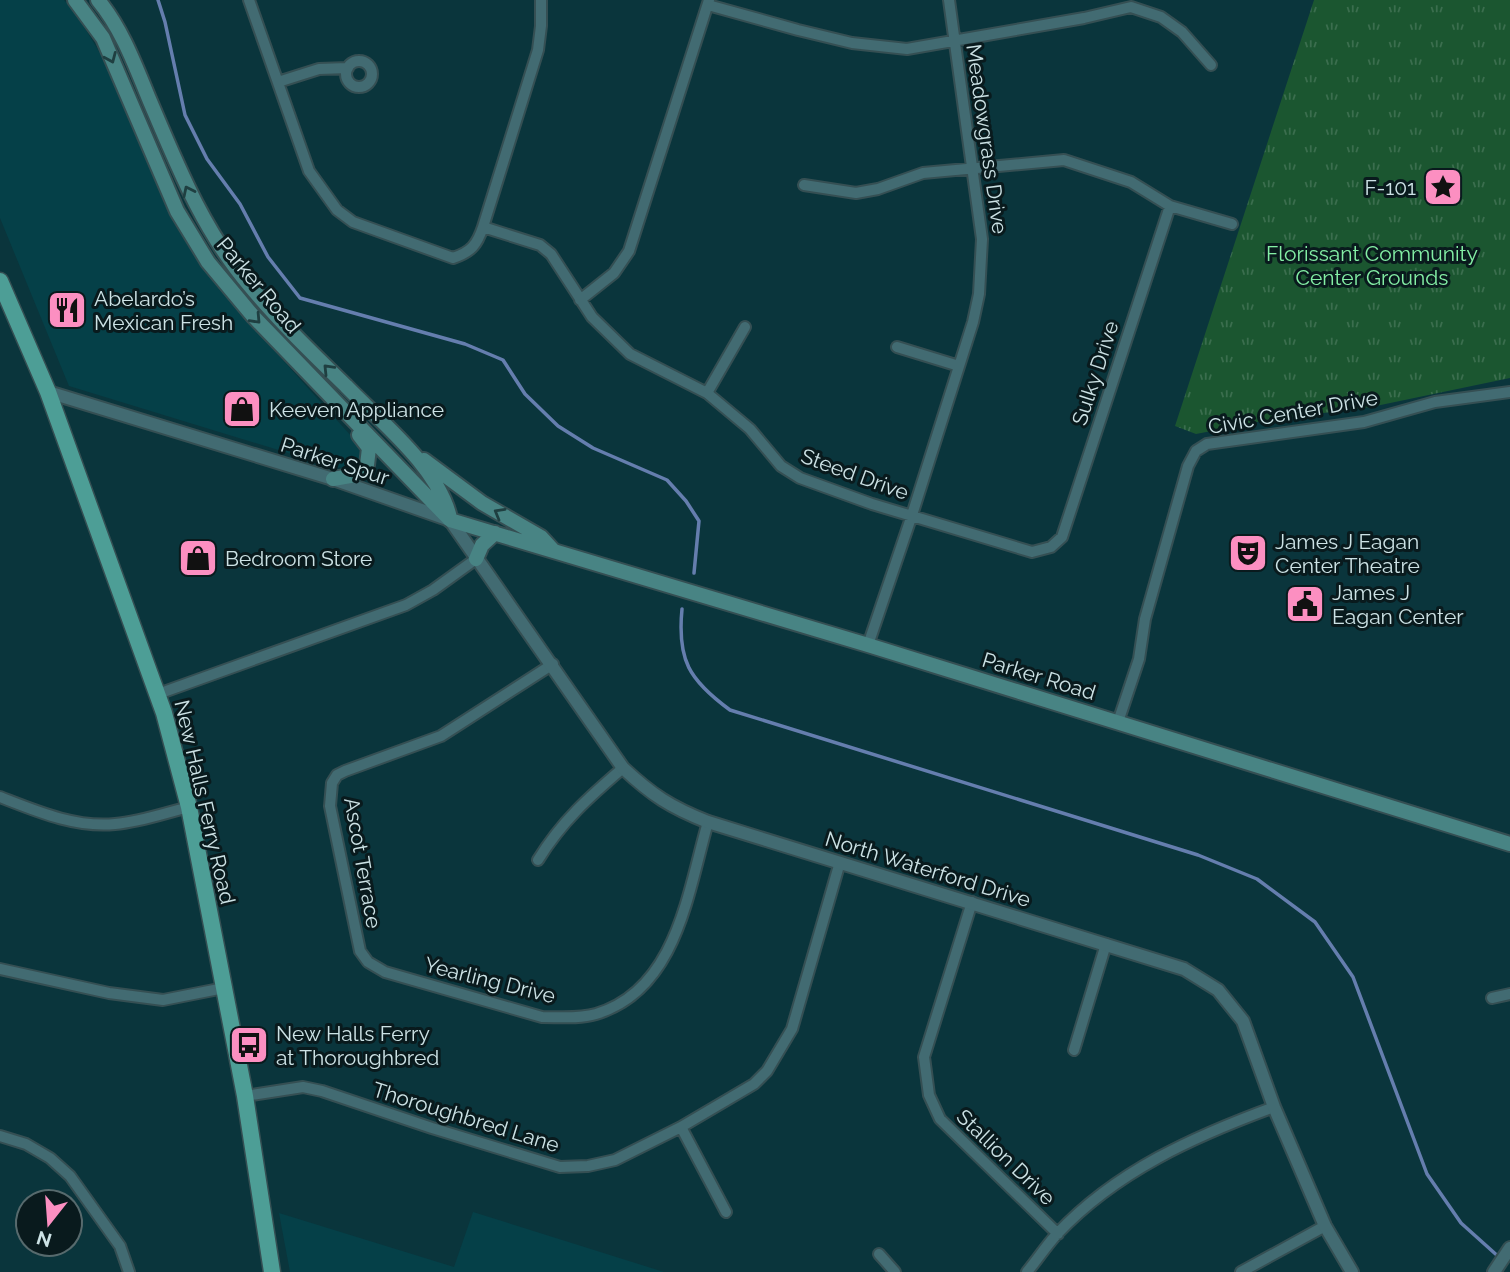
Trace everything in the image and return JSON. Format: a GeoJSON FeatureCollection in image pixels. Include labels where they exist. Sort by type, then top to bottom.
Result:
{"type":"FeatureCollection","features":[{"type":"Feature","properties":{"kind":"main road","name":"Parker Road"},"geometry":{"type":"LineString","coordinates":[[75,0],[103,38],[177,211],[208,262],[253,316],[450,520],[868,645],[1510,844]]}},
{"type":"Feature","properties":{"kind":"main road","name":"Parker Road"},"geometry":{"type":"LineString","coordinates":[[98,0],[115,23],[130,54],[197,209],[229,260],[275,313],[421,464],[447,503],[450,520]]}},
{"type":"Feature","properties":{"kind":"main road","name":"New Halls Ferry Road"},"geometry":{"type":"LineString","coordinates":[[0,281],[48,392],[158,694],[189,807],[245,1096],[272,1272]]}},
{"type":"Feature","properties":{"kind":"main road"},"geometry":{"type":"LineString","coordinates":[[321,387],[369,448],[368,465],[356,475],[333,479]]}},
{"type":"Feature","properties":{"kind":"main road","name":"Parker Road"},"geometry":{"type":"LineString","coordinates":[[393,434],[482,503],[541,537],[555,551]]}},
{"type":"Feature","properties":{"kind":"main road"},"geometry":{"type":"LineString","coordinates":[[476,559],[482,545],[495,533]]}},
{"type":"Feature","properties":{"kind":"street"},"geometry":{"type":"LineString","coordinates":[[248,0],[309,171],[337,210],[353,222],[453,258],[469,253],[478,242],[538,50],[541,0]]}},
{"type":"Feature","properties":{"kind":"street","name":"Meadowgrass Drive"},"geometry":{"type":"LineString","coordinates":[[868,645],[912,515],[973,322],[979,294],[982,239],[949,0]]}},
{"type":"Feature","properties":{"kind":"street"},"geometry":{"type":"LineString","coordinates":[[580,300],[614,273],[629,251],[709,2],[852,43],[907,49],[1084,18],[1131,7],[1161,17],[1182,32],[1211,65]]}},
{"type":"Feature","properties":{"kind":"street"},"geometry":{"type":"LineString","coordinates":[[278,82],[319,69],[348,68]]}},
{"type":"Feature","properties":{"kind":"street"},"geometry":{"type":"LineString","coordinates":[[804,185],[856,193],[878,189],[923,173],[1064,160],[1131,182],[1170,206],[1231,224]]}},
{"type":"Feature","properties":{"kind":"street","name":"Sulky Drive"},"geometry":{"type":"LineString","coordinates":[[1051,547],[1062,537],[1170,206]]}},
{"type":"Feature","properties":{"kind":"street","name":"Steed Drive"},"geometry":{"type":"LineString","coordinates":[[483,227],[540,245],[551,254],[599,326],[630,354],[707,393],[750,429],[781,466],[800,478],[872,504],[1026,552],[1051,547]]}},
{"type":"Feature","properties":{"kind":"street"},"geometry":{"type":"LineString","coordinates":[[707,393],[745,327]]}},
{"type":"Feature","properties":{"kind":"street"},"geometry":{"type":"LineString","coordinates":[[897,347],[959,366]]}},
{"type":"Feature","properties":{"kind":"street","name":"Parker Spur"},"geometry":{"type":"LineString","coordinates":[[48,392],[333,479],[450,520]]}},
{"type":"Feature","properties":{"kind":"street","name":"Civic Center Drive"},"geometry":{"type":"LineString","coordinates":[[1118,722],[1139,659],[1145,618],[1188,466],[1196,451],[1207,444],[1364,422],[1435,402],[1510,392]]}},
{"type":"Feature","properties":{"kind":"street","name":"North Waterford Drive"},"geometry":{"type":"LineString","coordinates":[[450,520],[623,768],[650,792],[675,809],[708,822],[1184,969],[1218,990],[1243,1021],[1274,1107],[1325,1226],[1352,1272]]}},
{"type":"Feature","properties":{"kind":"street"},"geometry":{"type":"LineString","coordinates":[[158,694],[406,605],[433,590],[476,559]]}},
{"type":"Feature","properties":{"kind":"street","name":"Ascot Terrace"},"geometry":{"type":"LineString","coordinates":[[360,951],[332,818],[330,794],[337,775],[441,736],[553,664]]}},
{"type":"Feature","properties":{"kind":"street"},"geometry":{"type":"LineString","coordinates":[[538,860],[554,834],[580,804],[623,768]]}},
{"type":"Feature","properties":{"kind":"street"},"geometry":{"type":"LineString","coordinates":[[0,797],[42,814],[88,823],[115,824],[189,807]]}},
{"type":"Feature","properties":{"kind":"street","name":"Yearling Drive"},"geometry":{"type":"LineString","coordinates":[[360,951],[369,962],[385,972],[542,1017],[567,1018],[596,1014],[620,1004],[638,991],[665,960],[708,822]]}},
{"type":"Feature","properties":{"kind":"street","name":"Thoroughbred Lane"},"geometry":{"type":"LineString","coordinates":[[245,1096],[303,1087],[561,1167],[588,1166],[615,1160],[681,1127],[754,1084],[779,1054],[792,1029],[840,862]]}},
{"type":"Feature","properties":{"kind":"street","name":"Stallion Drive"},"geometry":{"type":"LineString","coordinates":[[972,902],[925,1057],[929,1095],[940,1119],[1058,1234]]}},
{"type":"Feature","properties":{"kind":"street"},"geometry":{"type":"LineString","coordinates":[[1074,1049],[1106,944]]}},
{"type":"Feature","properties":{"kind":"street"},"geometry":{"type":"LineString","coordinates":[[0,969],[109,993],[163,1000],[224,988]]}},
{"type":"Feature","properties":{"kind":"street"},"geometry":{"type":"LineString","coordinates":[[1492,998],[1510,994]]}},
{"type":"Feature","properties":{"kind":"street"},"geometry":{"type":"LineString","coordinates":[[1027,1272],[1058,1234],[1092,1202],[1168,1150],[1216,1128],[1274,1107]]}},
{"type":"Feature","properties":{"kind":"street"},"geometry":{"type":"LineString","coordinates":[[681,1127],[726,1212]]}},
{"type":"Feature","properties":{"kind":"street"},"geometry":{"type":"LineString","coordinates":[[0,1136],[26,1144],[50,1158],[70,1176],[120,1246],[129,1272]]}},
{"type":"Feature","properties":{"kind":"street"},"geometry":{"type":"LineString","coordinates":[[1241,1272],[1325,1226]]}},
{"type":"Feature","properties":{"kind":"street"},"geometry":{"type":"LineString","coordinates":[[1493,1272],[1510,1248]]}},
{"type":"Feature","properties":{"kind":"street"},"geometry":{"type":"LineString","coordinates":[[879,1254],[895,1272]]}},
{"type":"Feature","properties":{"kind":"shaded area"},"geometry":{"type":"Polygon","coordinates":[[[0,0],[64,0],[78,17],[103,58],[171,218],[192,252],[219,289],[352,437],[361,456],[357,464],[349,468],[334,467],[69,386],[0,218],[0,0]]]}},
{"type":"Feature","properties":{"kind":"shaded area"},"geometry":{"type":"Polygon","coordinates":[[[473,1212],[664,1272],[290,1272],[279,1213],[454,1267],[473,1212]]]}},
{"type":"Feature","properties":{"kind":"green space","name":"Florissant Community Center Grounds"},"geometry":{"type":"Polygon","coordinates":[[[1314,0],[1510,0],[1510,378],[1371,407],[1268,420],[1196,434],[1175,426],[1314,0]]]}},
{"type":"Feature","properties":{"kind":"waterway"},"geometry":{"type":"LineString","coordinates":[[158,0],[185,115],[207,159],[240,204],[268,257],[300,298],[465,344],[503,360],[525,394],[558,426],[593,448],[667,480],[686,501],[699,521],[694,573]]}},
{"type":"Feature","properties":{"kind":"waterway"},"geometry":{"type":"LineString","coordinates":[[682,609],[682,642],[689,667],[704,689],[730,710],[1198,855],[1257,879],[1315,922],[1353,977],[1427,1174],[1461,1223],[1500,1258]]}},
{"type":"Feature","properties":{"kind":"place","name":"F-101"},"geometry":{"type":"Point","coordinates":[1443,187]}},
{"type":"Feature","properties":{"kind":"place","name":"Abelardo’s Mexican Fresh"},"geometry":{"type":"Point","coordinates":[67,310]}},
{"type":"Feature","properties":{"kind":"place","name":"Keeven Appliance"},"geometry":{"type":"Point","coordinates":[242,409]}},
{"type":"Feature","properties":{"kind":"place","name":"James J Eagan Center Theatre"},"geometry":{"type":"Point","coordinates":[1248,553]}},
{"type":"Feature","properties":{"kind":"place","name":"Bedroom Store"},"geometry":{"type":"Point","coordinates":[198,558]}},
{"type":"Feature","properties":{"kind":"place","name":"James J Eagan Center"},"geometry":{"type":"Point","coordinates":[1305,604]}},
{"type":"Feature","properties":{"kind":"place","name":"New Halls Ferry at Thoroughbred"},"geometry":{"type":"Point","coordinates":[249,1045]}}]}
